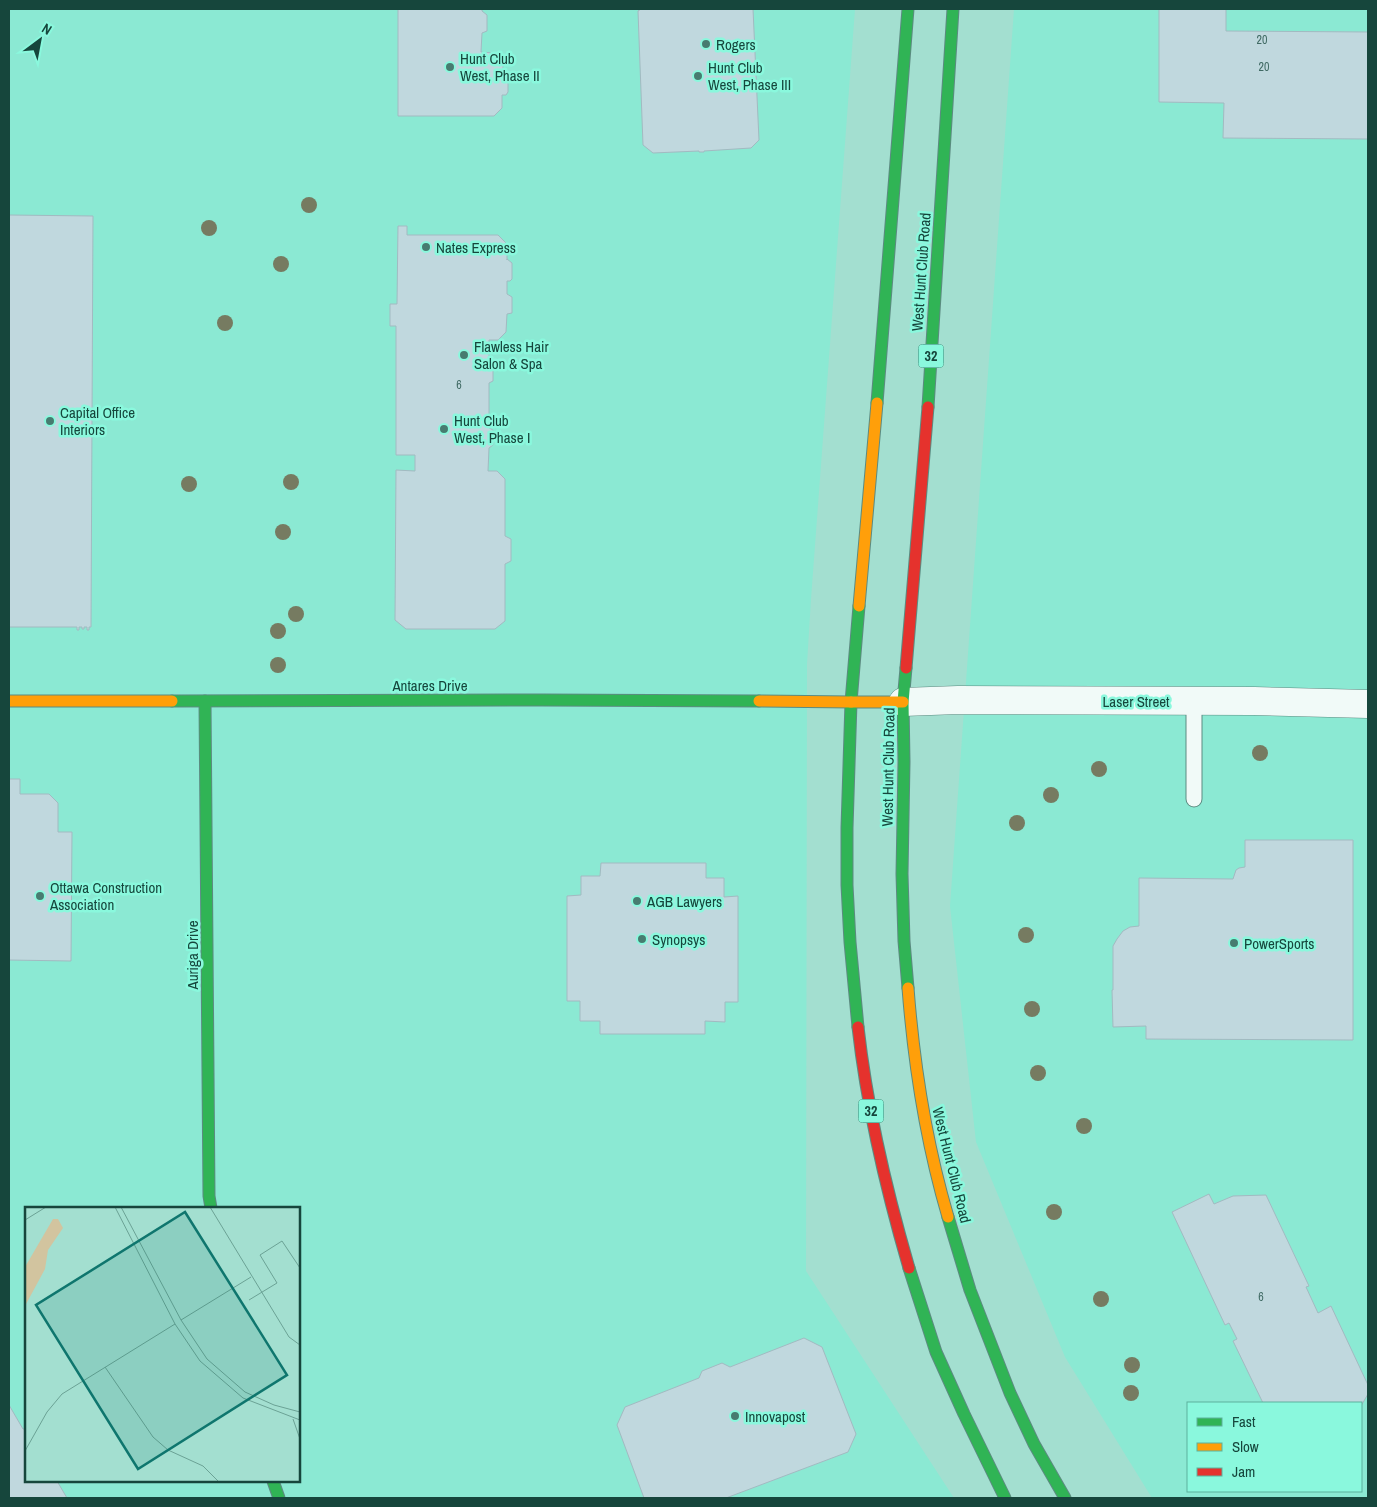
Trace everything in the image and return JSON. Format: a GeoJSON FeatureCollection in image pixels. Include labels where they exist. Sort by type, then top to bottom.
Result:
{"type":"FeatureCollection","features":[{"type":"Feature","properties":{"kind":"main road","name":"32"},"geometry":{"type":"LineString","coordinates":[[908,9],[877,407],[851,702],[847,828],[847,886],[850,942],[860,1046],[878,1150],[895,1221],[936,1352],[1005,1498]]}},
{"type":"Feature","properties":{"kind":"main road","name":"West Hunt Club Road"},"geometry":{"type":"LineString","coordinates":[[953,9],[927,422],[903,702],[902,874],[904,941],[916,1071],[939,1185],[970,1290],[1010,1393],[1034,1444],[1065,1498]]}},
{"type":"Feature","properties":{"kind":"main road","name":"Antares Drive"},"geometry":{"type":"LineString","coordinates":[[9,701],[542,700],[903,702]]}},
{"type":"Feature","properties":{"kind":"main road","name":"Auriga Drive"},"geometry":{"type":"LineString","coordinates":[[205,701],[211,1207]]}},
{"type":"Feature","properties":{"kind":"main road"},"geometry":{"type":"LineString","coordinates":[[273,1482],[278,1498]]}},
{"type":"Feature","properties":{"kind":"street","name":"Laser Street"},"geometry":{"type":"LineString","coordinates":[[903,702],[958,700],[1194,701],[1368,704]]}},
{"type":"Feature","properties":{"kind":"lane"},"geometry":{"type":"LineString","coordinates":[[1194,701],[1194,799]]}},
{"type":"Feature","properties":{"kind":"shaded area"},"geometry":{"type":"Polygon","coordinates":[[[9,9],[855,9],[807,664],[806,1271],[954,1498],[9,1498],[9,9]]]}},
{"type":"Feature","properties":{"kind":"shaded area"},"geometry":{"type":"Polygon","coordinates":[[[1014,9],[1368,9],[1368,1498],[1152,1498],[1065,1357],[976,1142],[950,906],[1014,9]]]}},
{"type":"Feature","properties":{"kind":"building","name":"Hunt Club West, Phase II"},"geometry":{"type":"Polygon","coordinates":[[[398,9],[482,9],[487,15],[487,31],[482,33],[481,52],[494,53],[503,61],[503,73],[508,77],[508,92],[506,95],[502,95],[502,108],[494,116],[398,116],[398,9]]]}},
{"type":"Feature","properties":{"kind":"building","name":"Hunt Club West, Phase III"},"geometry":{"type":"Polygon","coordinates":[[[641,9],[753,9],[759,140],[751,148],[704,152],[653,153],[643,145],[638,11],[641,9]]]}},
{"type":"Feature","properties":{"kind":"building"},"geometry":{"type":"Polygon","coordinates":[[[1159,9],[1226,9],[1226,31],[1368,32],[1368,139],[1223,138],[1224,103],[1159,102],[1159,9]]]}},
{"type":"Feature","properties":{"kind":"building","name":"Capital Office Interiors"},"geometry":{"type":"Polygon","coordinates":[[[9,215],[93,216],[91,627],[89,627],[89,630],[87,630],[87,627],[82,629],[82,627],[79,627],[79,630],[77,630],[77,627],[9,627],[9,215]]]}},
{"type":"Feature","properties":{"kind":"building","name":"Hunt Club West, Phase I"},"geometry":{"type":"Polygon","coordinates":[[[398,226],[407,226],[407,235],[498,235],[507,244],[507,259],[512,263],[512,279],[507,281],[507,294],[512,297],[512,313],[507,314],[506,332],[498,340],[489,340],[489,361],[493,364],[493,381],[489,383],[489,428],[493,430],[493,445],[489,448],[488,471],[497,471],[505,479],[505,536],[511,539],[511,561],[505,564],[505,621],[495,629],[406,629],[395,620],[396,470],[415,471],[415,455],[396,455],[396,326],[390,326],[390,304],[397,304],[398,226]]]}},
{"type":"Feature","properties":{"kind":"building","name":"Ottawa Construction Association"},"geometry":{"type":"Polygon","coordinates":[[[9,779],[20,779],[20,794],[49,794],[58,803],[58,832],[72,832],[71,961],[9,960],[9,779]]]}},
{"type":"Feature","properties":{"kind":"building","name":"PowerSports"},"geometry":{"type":"Polygon","coordinates":[[[1245,840],[1353,840],[1353,1040],[1146,1039],[1146,1026],[1113,1027],[1113,946],[1123,931],[1130,927],[1139,926],[1139,878],[1233,879],[1236,870],[1245,867],[1245,840]]]}},
{"type":"Feature","properties":{"kind":"building"},"geometry":{"type":"Polygon","coordinates":[[[601,863],[706,863],[706,878],[724,878],[724,897],[738,896],[738,1002],[725,1002],[725,1022],[705,1021],[705,1034],[600,1034],[600,1021],[580,1021],[580,1001],[567,1001],[567,896],[581,895],[581,876],[600,876],[601,863]]]}},
{"type":"Feature","properties":{"kind":"building"},"geometry":{"type":"Polygon","coordinates":[[[1209,1194],[1214,1204],[1233,1196],[1266,1195],[1309,1286],[1306,1287],[1318,1313],[1331,1306],[1368,1385],[1368,1394],[1362,1404],[1362,1402],[1263,1402],[1233,1341],[1237,1339],[1229,1323],[1225,1325],[1172,1212],[1209,1194]]]}},
{"type":"Feature","properties":{"kind":"building","name":"Innovapost"},"geometry":{"type":"Polygon","coordinates":[[[804,1338],[822,1347],[856,1434],[848,1452],[726,1498],[644,1498],[617,1425],[625,1407],[699,1378],[702,1371],[722,1363],[730,1367],[804,1338]]]}},
{"type":"Feature","properties":{"kind":"building"},"geometry":{"type":"Polygon","coordinates":[[[9,1405],[23,1429],[25,1429],[25,1482],[58,1482],[67,1498],[9,1498],[9,1405]]]}},
{"type":"Feature","properties":{"kind":"traffic: fast"},"geometry":{"type":"LineString","coordinates":[[877,403],[908,9]]}},
{"type":"Feature","properties":{"kind":"traffic: fast"},"geometry":{"type":"LineString","coordinates":[[928,407],[953,9]]}},
{"type":"Feature","properties":{"kind":"traffic: fast"},"geometry":{"type":"LineString","coordinates":[[858,1027],[850,942],[847,828],[851,702],[859,606]]}},
{"type":"Feature","properties":{"kind":"traffic: fast"},"geometry":{"type":"LineString","coordinates":[[906,668],[903,702],[902,874],[904,941],[908,988]]}},
{"type":"Feature","properties":{"kind":"traffic: fast"},"geometry":{"type":"LineString","coordinates":[[172,701],[759,701]]}},
{"type":"Feature","properties":{"kind":"traffic: fast"},"geometry":{"type":"LineString","coordinates":[[205,701],[209,1196],[211,1207]]}},
{"type":"Feature","properties":{"kind":"traffic: fast"},"geometry":{"type":"LineString","coordinates":[[948,1217],[970,1290],[1010,1393],[1034,1444],[1065,1498]]}},
{"type":"Feature","properties":{"kind":"traffic: fast"},"geometry":{"type":"LineString","coordinates":[[909,1268],[936,1352],[1005,1498]]}},
{"type":"Feature","properties":{"kind":"traffic: fast"},"geometry":{"type":"LineString","coordinates":[[273,1482],[279,1498]]}},
{"type":"Feature","properties":{"kind":"traffic: slow"},"geometry":{"type":"LineString","coordinates":[[859,606],[877,403]]}},
{"type":"Feature","properties":{"kind":"traffic: slow"},"geometry":{"type":"LineString","coordinates":[[9,701],[172,701]]}},
{"type":"Feature","properties":{"kind":"traffic: slow"},"geometry":{"type":"LineString","coordinates":[[759,701],[851,702]]}},
{"type":"Feature","properties":{"kind":"traffic: slow"},"geometry":{"type":"LineString","coordinates":[[851,702],[903,702]]}},
{"type":"Feature","properties":{"kind":"traffic: slow"},"geometry":{"type":"LineString","coordinates":[[908,988],[922,1104],[933,1161],[948,1217]]}},
{"type":"Feature","properties":{"kind":"traffic: jam"},"geometry":{"type":"LineString","coordinates":[[906,668],[928,407]]}},
{"type":"Feature","properties":{"kind":"traffic: jam"},"geometry":{"type":"LineString","coordinates":[[858,1027],[878,1148],[909,1268]]}},
{"type":"Feature","properties":{"kind":"place","name":"Rogers"},"geometry":{"type":"Point","coordinates":[706,44]}},
{"type":"Feature","properties":{"kind":"place","name":"Hunt Club West, Phase II"},"geometry":{"type":"Point","coordinates":[450,67]}},
{"type":"Feature","properties":{"kind":"place","name":"Hunt Club West, Phase III"},"geometry":{"type":"Point","coordinates":[698,76]}},
{"type":"Feature","properties":{"kind":"place","name":"Nates Express"},"geometry":{"type":"Point","coordinates":[426,247]}},
{"type":"Feature","properties":{"kind":"place","name":"Flawless Hair Salon & Spa"},"geometry":{"type":"Point","coordinates":[464,355]}},
{"type":"Feature","properties":{"kind":"place","name":"Capital Office Interiors"},"geometry":{"type":"Point","coordinates":[50,421]}},
{"type":"Feature","properties":{"kind":"place","name":"Hunt Club West, Phase I"},"geometry":{"type":"Point","coordinates":[444,429]}},
{"type":"Feature","properties":{"kind":"place","name":"Ottawa Construction Association"},"geometry":{"type":"Point","coordinates":[40,896]}},
{"type":"Feature","properties":{"kind":"place","name":"AGB Lawyers"},"geometry":{"type":"Point","coordinates":[637,901]}},
{"type":"Feature","properties":{"kind":"place","name":"Synopsys"},"geometry":{"type":"Point","coordinates":[642,939]}},
{"type":"Feature","properties":{"kind":"place","name":"PowerSports"},"geometry":{"type":"Point","coordinates":[1234,943]}},
{"type":"Feature","properties":{"kind":"place","name":"Innovapost"},"geometry":{"type":"Point","coordinates":[735,1416]}}]}
